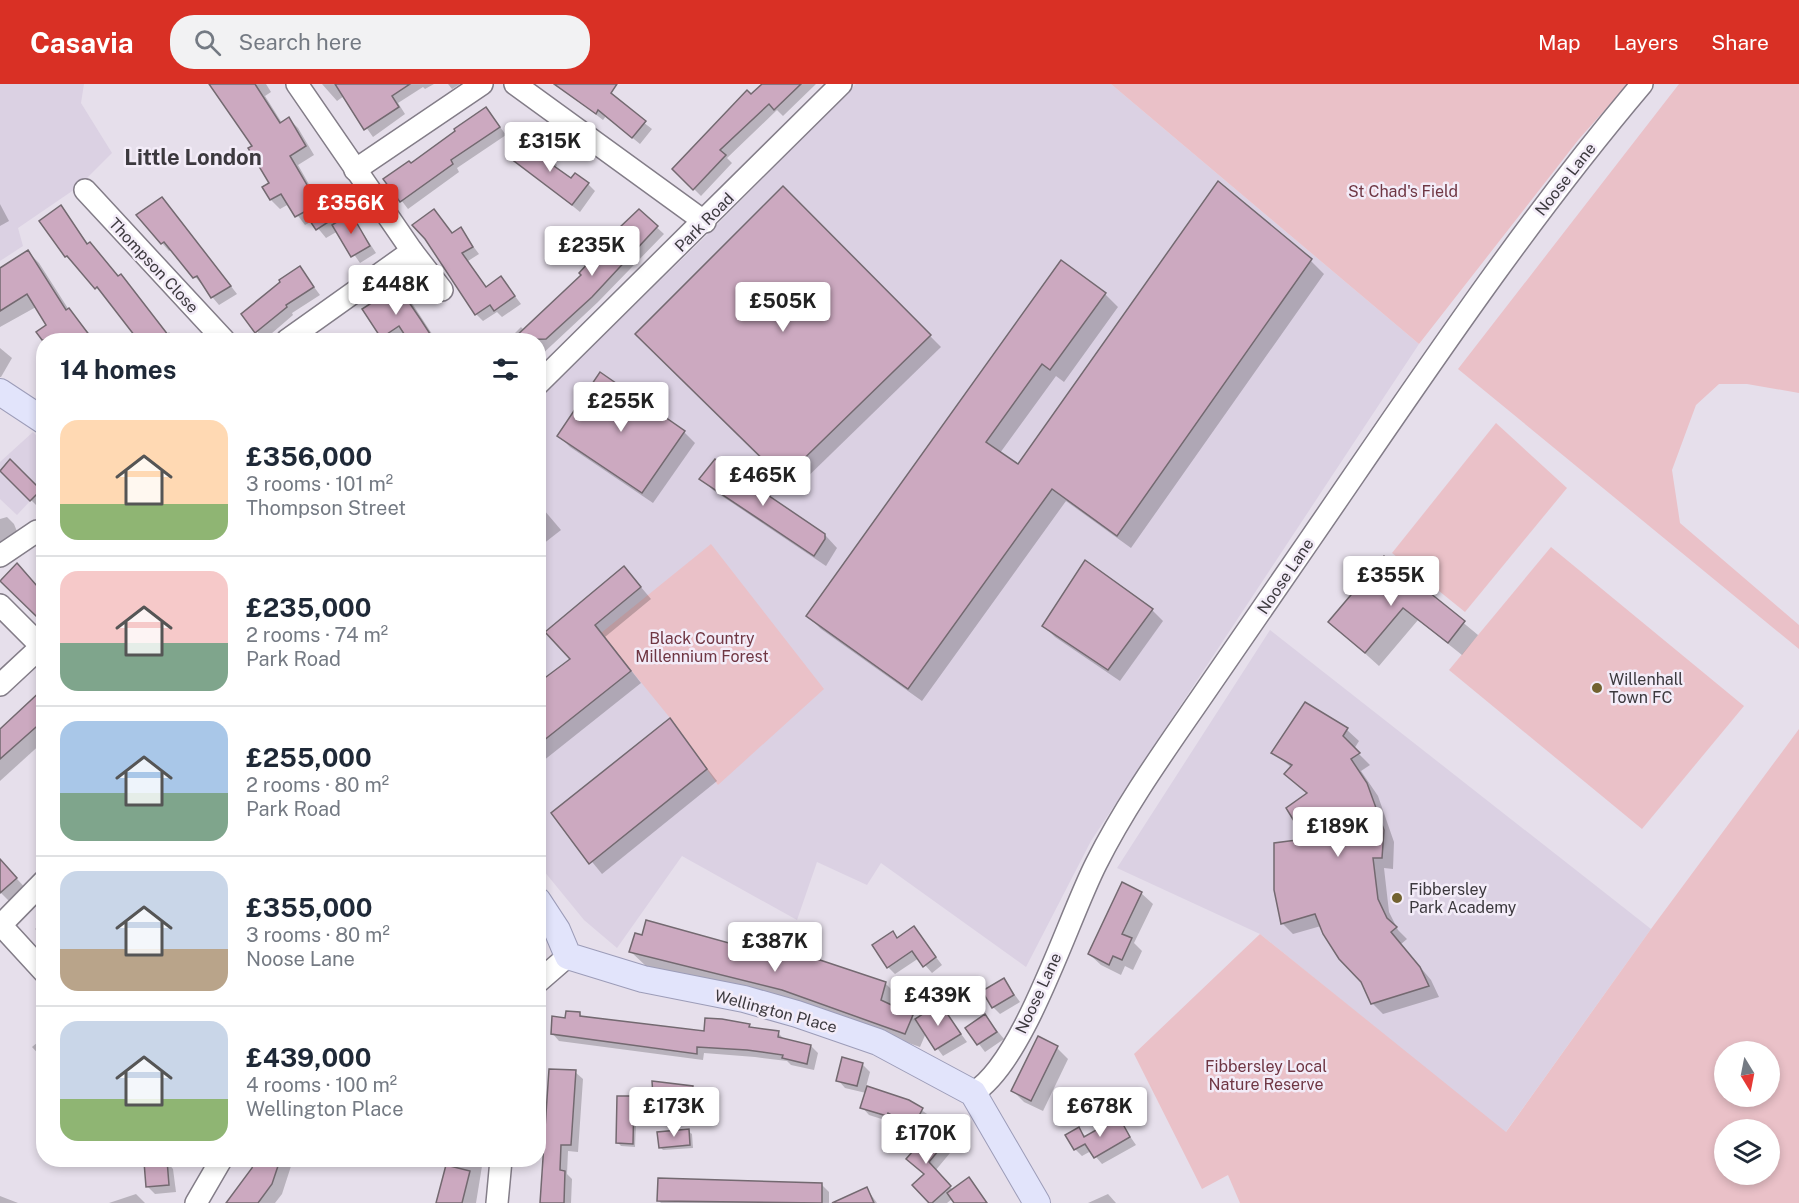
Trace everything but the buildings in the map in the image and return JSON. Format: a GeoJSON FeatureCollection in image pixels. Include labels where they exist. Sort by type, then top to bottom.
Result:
{"type":"FeatureCollection","features":[{"type":"Feature","properties":{"kind":"main road"},"geometry":{"type":"LineString","coordinates":[[0,392],[36,416]]}},
{"type":"Feature","properties":{"kind":"main road"},"geometry":{"type":"LineString","coordinates":[[546,913],[557,930],[568,956]]}},
{"type":"Feature","properties":{"kind":"main road","name":"Wellington Place"},"geometry":{"type":"LineString","coordinates":[[568,956],[643,979],[744,999],[852,1032],[878,1042],[973,1093]]}},
{"type":"Feature","properties":{"kind":"main road"},"geometry":{"type":"LineString","coordinates":[[973,1093],[1037,1203]]}},
{"type":"Feature","properties":{"kind":"street"},"geometry":{"type":"LineString","coordinates":[[297,84],[442,291]]}},
{"type":"Feature","properties":{"kind":"street"},"geometry":{"type":"LineString","coordinates":[[356,170],[482,84]]}},
{"type":"Feature","properties":{"kind":"street"},"geometry":{"type":"LineString","coordinates":[[515,84],[705,222]]}},
{"type":"Feature","properties":{"kind":"street","name":"Park Road"},"geometry":{"type":"LineString","coordinates":[[546,376],[705,222],[841,84]]}},
{"type":"Feature","properties":{"kind":"street","name":"Noose Lane"},"geometry":{"type":"LineString","coordinates":[[973,1093],[991,1078],[1013,1046],[1036,1002],[1094,868],[1147,776],[1467,309],[1542,208],[1642,84]]}},
{"type":"Feature","properties":{"kind":"street","name":"Thompson Close"},"geometry":{"type":"LineString","coordinates":[[85,190],[218,333]]}},
{"type":"Feature","properties":{"kind":"street"},"geometry":{"type":"LineString","coordinates":[[297,333],[412,251]]}},
{"type":"Feature","properties":{"kind":"street"},"geometry":{"type":"LineString","coordinates":[[0,556],[36,532]]}},
{"type":"Feature","properties":{"kind":"street"},"geometry":{"type":"LineString","coordinates":[[0,605],[36,639]]}},
{"type":"Feature","properties":{"kind":"street"},"geometry":{"type":"LineString","coordinates":[[0,685],[36,651]]}},
{"type":"Feature","properties":{"kind":"street"},"geometry":{"type":"LineString","coordinates":[[36,889],[1,924],[36,963]]}},
{"type":"Feature","properties":{"kind":"street"},"geometry":{"type":"LineString","coordinates":[[546,975],[568,956]]}},
{"type":"Feature","properties":{"kind":"street"},"geometry":{"type":"LineString","coordinates":[[196,1203],[215,1167]]}},
{"type":"Feature","properties":{"kind":"street"},"geometry":{"type":"LineString","coordinates":[[496,1203],[500,1167]]}},
{"type":"Feature","properties":{"kind":"shaded area"},"geometry":{"type":"Polygon","coordinates":[[[0,84],[84,84],[81,103],[112,153],[78,187],[18,228],[23,246],[0,261],[0,84]]]}},
{"type":"Feature","properties":{"kind":"shaded area"},"geometry":{"type":"Polygon","coordinates":[[[856,84],[1111,84],[1419,344],[1091,841],[1026,967],[881,863],[867,885],[817,862],[797,920],[682,856],[617,948],[584,920],[546,874],[546,391],[707,235],[856,84]]]}},
{"type":"Feature","properties":{"kind":"shaded area"},"geometry":{"type":"Polygon","coordinates":[[[33,432],[36,435],[36,495],[17,515],[0,499],[0,462],[33,432]]]}},
{"type":"Feature","properties":{"kind":"shaded area","name":"Fibbersley Park Academy"},"geometry":{"type":"Polygon","coordinates":[[[1270,630],[1651,929],[1505,1133],[1260,934],[1117,868],[1270,630]]]}},
{"type":"Feature","properties":{"kind":"green space","name":"St Chad's Field"},"geometry":{"type":"Polygon","coordinates":[[[1111,84],[1628,84],[1579,139],[1419,344],[1111,84]]]}},
{"type":"Feature","properties":{"kind":"green space"},"geometry":{"type":"Polygon","coordinates":[[[1679,84],[1799,84],[1799,393],[1747,384],[1719,384],[1696,405],[1672,470],[1680,523],[1799,625],[1799,649],[1458,369],[1679,84]]]}},
{"type":"Feature","properties":{"kind":"green space"},"geometry":{"type":"Polygon","coordinates":[[[1496,423],[1567,488],[1465,612],[1392,553],[1496,423]]]}},
{"type":"Feature","properties":{"kind":"green space","name":"Black Country Millennium Forest"},"geometry":{"type":"Polygon","coordinates":[[[711,544],[824,689],[718,785],[670,718],[601,633],[711,544]]]}},
{"type":"Feature","properties":{"kind":"green space","name":"Willenhall Town FC"},"geometry":{"type":"Polygon","coordinates":[[[1551,547],[1744,706],[1642,829],[1449,670],[1551,547]]]}},
{"type":"Feature","properties":{"kind":"green space","name":"Fibbersley Local Nature Reserve"},"geometry":{"type":"Polygon","coordinates":[[[1799,729],[1799,1203],[1240,1203],[1228,1175],[1202,1189],[1134,1054],[1260,934],[1506,1132],[1651,929],[1799,729]]]}},
{"type":"Feature","properties":{"kind":"place","name":"Willenhall Town FC"},"geometry":{"type":"Point","coordinates":[1597,688]}},
{"type":"Feature","properties":{"kind":"place","name":"Fibbersley Park Academy"},"geometry":{"type":"Point","coordinates":[1397,898]}},
{"type":"Feature","properties":{"kind":"district","name":"Little London"},"geometry":{"type":"Point","coordinates":[193,157]}}]}
